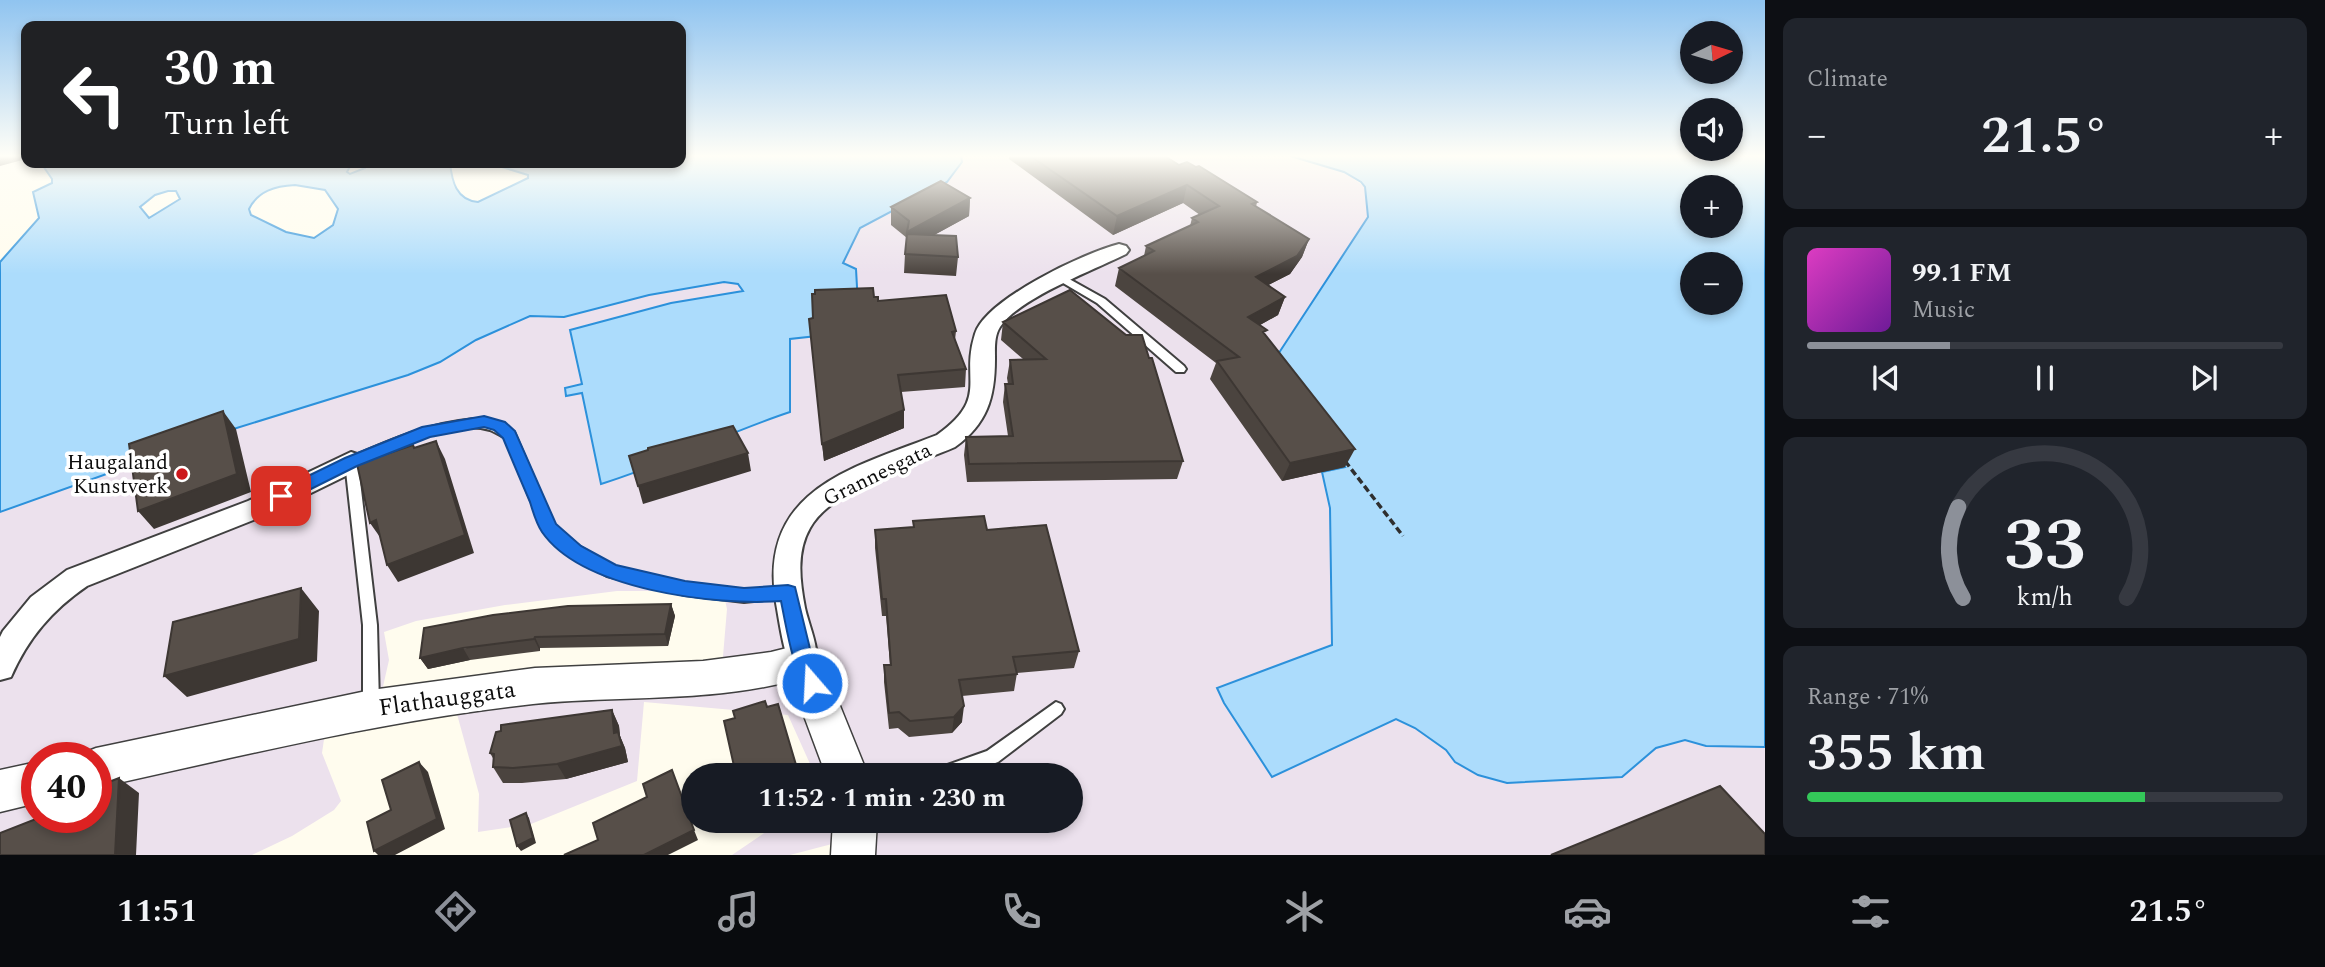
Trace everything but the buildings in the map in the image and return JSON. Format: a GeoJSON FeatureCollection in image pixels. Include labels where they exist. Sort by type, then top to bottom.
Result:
{"type":"FeatureCollection","features":[{"type":"Feature","properties":{"kind":"street","name":"Grannesgata"},"geometry":{"type":"LineString","coordinates":[[842,763],[803,661],[788,593],[787,560],[792,536],[804,514],[821,498],[946,441],[962,430],[972,421],[980,405],[984,337],[992,323],[1017,302],[1119,250]]}},
{"type":"Feature","properties":{"kind":"street"},"geometry":{"type":"LineString","coordinates":[[0,667],[14,639],[36,610],[57,590],[78,578],[257,508],[351,462]]}},
{"type":"Feature","properties":{"kind":"street","name":"Flathauggata"},"geometry":{"type":"LineString","coordinates":[[112,765],[372,708],[535,686],[703,679],[771,669],[803,661]]}},
{"type":"Feature","properties":{"kind":"street"},"geometry":{"type":"LineString","coordinates":[[0,791],[21,786]]}},
{"type":"Feature","properties":{"kind":"street"},"geometry":{"type":"LineString","coordinates":[[853,855],[854,833]]}},
{"type":"Feature","properties":{"kind":"lane"},"geometry":{"type":"LineString","coordinates":[[1062,278],[1101,301],[1180,369]]}},
{"type":"Feature","properties":{"kind":"lane"},"geometry":{"type":"LineString","coordinates":[[372,708],[370,625],[351,462],[428,432],[484,422],[499,426],[510,435],[549,528],[575,551],[612,572],[685,589],[744,596],[788,593]]}},
{"type":"Feature","properties":{"kind":"lane"},"geometry":{"type":"LineString","coordinates":[[975,763],[992,757],[1056,709]]}},
{"type":"Feature","properties":{"kind":"path"},"geometry":{"type":"LineString","coordinates":[[1343,459],[1404,536]]}},
{"type":"Feature","properties":{"kind":"shaded area"},"geometry":{"type":"Polygon","coordinates":[[[923,195],[1366,195],[1368,217],[1269,368],[1345,467],[1322,473],[1330,508],[1332,646],[1282,663],[1272,777],[1396,719],[1415,728],[1446,750],[1455,762],[1622,777],[1656,748],[1685,740],[1706,746],[1765,747],[1765,855],[857,855],[851,839],[790,855],[732,855],[764,833],[1083,833],[1083,763],[810,763],[788,715],[644,702],[637,781],[531,824],[478,832],[479,794],[452,696],[722,668],[727,609],[723,591],[617,591],[505,605],[416,621],[384,632],[389,660],[382,691],[327,719],[322,753],[341,801],[334,810],[292,836],[252,855],[0,855],[0,512],[227,431],[408,375],[440,362],[476,340],[530,316],[564,317],[649,295],[724,282],[738,284],[744,292],[671,303],[571,330],[582,384],[565,389],[733,431],[790,412],[790,339],[843,263],[860,228],[923,195]]]}},
{"type":"Feature","properties":{"kind":"water"},"geometry":{"type":"Polygon","coordinates":[[[34,195],[155,195],[140,207],[149,218],[180,199],[178,195],[261,195],[249,209],[251,215],[286,232],[314,238],[333,225],[338,209],[328,195],[461,195],[478,202],[493,195],[923,195],[860,228],[843,263],[856,269],[858,305],[817,336],[790,339],[790,412],[625,476],[601,484],[582,393],[566,396],[565,388],[582,384],[570,330],[671,303],[743,291],[738,284],[724,282],[649,295],[564,317],[530,316],[476,340],[440,362],[408,375],[227,431],[0,512],[0,262],[39,218],[34,195]]]}},
{"type":"Feature","properties":{"kind":"water"},"geometry":{"type":"Polygon","coordinates":[[[1366,195],[1680,195],[1680,238],[1743,238],[1743,195],[1765,195],[1765,747],[1706,746],[1685,740],[1656,748],[1622,777],[1507,783],[1478,775],[1455,762],[1446,750],[1415,728],[1396,719],[1272,777],[1217,688],[1332,645],[1330,508],[1322,472],[1345,467],[1269,368],[1368,217],[1366,195]]]}},
{"type":"Feature","properties":{"kind":"place","name":"Haugaland Kunstverk"},"geometry":{"type":"Point","coordinates":[182,474]}},
{"type":"Feature","properties":{"kind":"route"},"geometry":{"type":"LineString","coordinates":[[281,496],[351,462],[428,432],[460,424],[484,422],[499,426],[510,435],[549,528],[575,551],[612,572],[685,589],[744,596],[788,593],[803,661],[812,683]]}}]}
